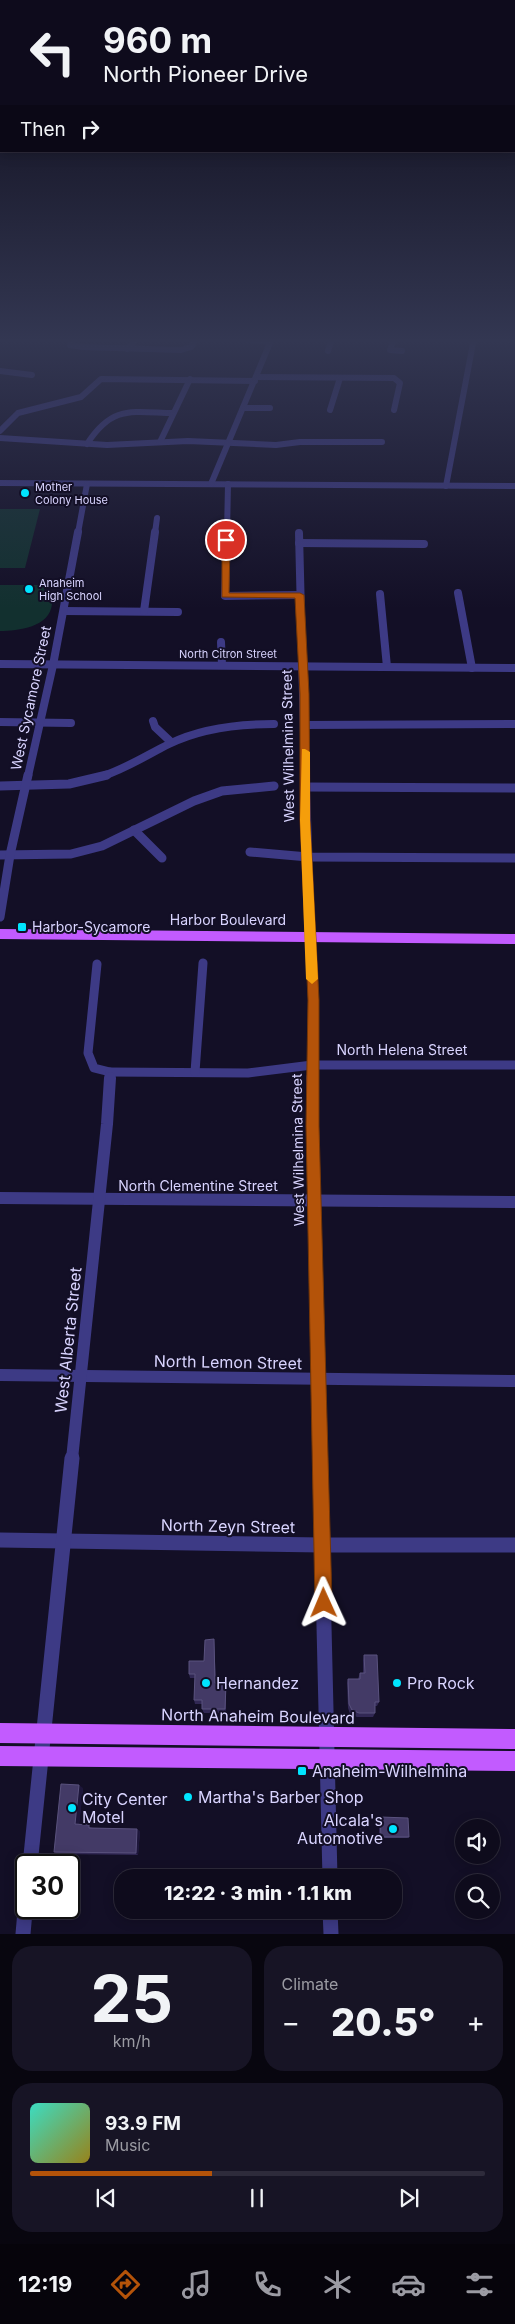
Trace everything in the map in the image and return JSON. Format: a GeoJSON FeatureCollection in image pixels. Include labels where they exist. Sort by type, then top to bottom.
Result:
{"type":"FeatureCollection","features":[{"type":"Feature","properties":{"kind":"main road","name":"Harbor Boulevard"},"geometry":{"type":"LineString","coordinates":[[0,934],[515,939]]}},
{"type":"Feature","properties":{"kind":"main road","name":"North Anaheim Boulevard"},"geometry":{"type":"LineString","coordinates":[[0,1733],[515,1739]]}},
{"type":"Feature","properties":{"kind":"main road"},"geometry":{"type":"LineString","coordinates":[[0,1756],[515,1762]]}},
{"type":"Feature","properties":{"kind":"street"},"geometry":{"type":"LineString","coordinates":[[87,444],[98,428]]}},
{"type":"Feature","properties":{"kind":"street"},"geometry":{"type":"LineString","coordinates":[[160,442],[166,428]]}},
{"type":"Feature","properties":{"kind":"street"},"geometry":{"type":"LineString","coordinates":[[211,484],[234,428]]}},
{"type":"Feature","properties":{"kind":"street"},"geometry":{"type":"LineString","coordinates":[[446,486],[456,428]]}},
{"type":"Feature","properties":{"kind":"street"},"geometry":{"type":"LineString","coordinates":[[0,438],[87,444],[160,442],[276,445],[300,442],[382,442]]}},
{"type":"Feature","properties":{"kind":"street"},"geometry":{"type":"LineString","coordinates":[[0,483],[515,486]]}},
{"type":"Feature","properties":{"kind":"street","name":"West Sycamore Street"},"geometry":{"type":"LineString","coordinates":[[0,917],[5,855],[25,786],[53,665],[87,484]]}},
{"type":"Feature","properties":{"kind":"street"},"geometry":{"type":"LineString","coordinates":[[228,484],[224,596],[300,595]]}},
{"type":"Feature","properties":{"kind":"street"},"geometry":{"type":"LineString","coordinates":[[144,611],[157,518]]}},
{"type":"Feature","properties":{"kind":"street","name":"West Wilhelmina Street"},"geometry":{"type":"LineString","coordinates":[[299,533],[313,1000],[312,1065],[318,1379],[330,1869]]}},
{"type":"Feature","properties":{"kind":"street"},"geometry":{"type":"LineString","coordinates":[[299,543],[424,544]]}},
{"type":"Feature","properties":{"kind":"street"},"geometry":{"type":"LineString","coordinates":[[458,593],[472,668]]}},
{"type":"Feature","properties":{"kind":"street"},"geometry":{"type":"LineString","coordinates":[[380,594],[387,667]]}},
{"type":"Feature","properties":{"kind":"street"},"geometry":{"type":"LineString","coordinates":[[64,611],[178,612]]}},
{"type":"Feature","properties":{"kind":"street"},"geometry":{"type":"LineString","coordinates":[[221,642],[222,665]]}},
{"type":"Feature","properties":{"kind":"street","name":"North Citron Street"},"geometry":{"type":"LineString","coordinates":[[0,664],[515,668]]}},
{"type":"Feature","properties":{"kind":"street"},"geometry":{"type":"LineString","coordinates":[[153,721],[155,727],[171,742]]}},
{"type":"Feature","properties":{"kind":"street"},"geometry":{"type":"LineString","coordinates":[[0,722],[71,722]]}},
{"type":"Feature","properties":{"kind":"street"},"geometry":{"type":"LineString","coordinates":[[0,786],[77,784],[111,774],[171,742],[220,727],[274,724]]}},
{"type":"Feature","properties":{"kind":"street"},"geometry":{"type":"LineString","coordinates":[[304,725],[515,724]]}},
{"type":"Feature","properties":{"kind":"street"},"geometry":{"type":"LineString","coordinates":[[5,855],[71,854],[102,846],[194,801],[222,791],[274,786]]}},
{"type":"Feature","properties":{"kind":"street"},"geometry":{"type":"LineString","coordinates":[[306,787],[515,788]]}},
{"type":"Feature","properties":{"kind":"street"},"geometry":{"type":"LineString","coordinates":[[134,830],[162,858]]}},
{"type":"Feature","properties":{"kind":"street"},"geometry":{"type":"LineString","coordinates":[[250,852],[308,857],[515,858]]}},
{"type":"Feature","properties":{"kind":"street"},"geometry":{"type":"LineString","coordinates":[[195,1072],[203,963]]}},
{"type":"Feature","properties":{"kind":"street"},"geometry":{"type":"LineString","coordinates":[[97,964],[88,1053],[94,1068],[110,1072]]}},
{"type":"Feature","properties":{"kind":"street","name":"North Helena Street"},"geometry":{"type":"LineString","coordinates":[[110,1072],[248,1072],[312,1065],[515,1065]]}},
{"type":"Feature","properties":{"kind":"street","name":"West Alberta Street"},"geometry":{"type":"LineString","coordinates":[[31,1854],[63,1540],[82,1376],[110,1072]]}},
{"type":"Feature","properties":{"kind":"street","name":"North Clementine Street"},"geometry":{"type":"LineString","coordinates":[[0,1198],[99,1201],[515,1202]]}},
{"type":"Feature","properties":{"kind":"street","name":"North Lemon Street"},"geometry":{"type":"LineString","coordinates":[[0,1375],[515,1382]]}},
{"type":"Feature","properties":{"kind":"street","name":"North Zeyn Street"},"geometry":{"type":"LineString","coordinates":[[0,1540],[322,1545],[515,1545]]}},
{"type":"Feature","properties":{"kind":"street"},"geometry":{"type":"LineString","coordinates":[[23,1934],[24,1919]]}},
{"type":"Feature","properties":{"kind":"street"},"geometry":{"type":"LineString","coordinates":[[330,1919],[331,1934]]}},
{"type":"Feature","properties":{"kind":"green space"},"geometry":{"type":"Polygon","coordinates":[[[0,509],[40,509],[25,568],[0,568],[0,509]]]}},
{"type":"Feature","properties":{"kind":"green space"},"geometry":{"type":"Polygon","coordinates":[[[0,585],[45,585],[44,592],[52,604],[50,612],[46,618],[32,626],[24,629],[0,631],[0,585]]]}},
{"type":"Feature","properties":{"kind":"building","name":"Hernandez"},"geometry":{"type":"Polygon","coordinates":[[[214,1639],[215,1683],[226,1684],[225,1709],[202,1709],[202,1700],[194,1700],[195,1674],[189,1674],[189,1661],[204,1661],[205,1640],[214,1639]]]}},
{"type":"Feature","properties":{"kind":"building"},"geometry":{"type":"Polygon","coordinates":[[[364,1655],[377,1655],[379,1702],[375,1702],[375,1713],[359,1713],[352,1710],[349,1704],[348,1679],[360,1679],[360,1673],[365,1673],[364,1655]]]}},
{"type":"Feature","properties":{"kind":"building","name":"City Center Motel"},"geometry":{"type":"Polygon","coordinates":[[[61,1784],[79,1785],[75,1824],[89,1825],[89,1828],[137,1829],[136,1853],[54,1852],[61,1784]]]}},
{"type":"Feature","properties":{"kind":"building","name":"Alcala's Automotive"},"geometry":{"type":"Polygon","coordinates":[[[380,1817],[408,1818],[409,1837],[381,1837],[380,1817]]]}},
{"type":"Feature","properties":{"kind":"slow traffic"},"geometry":{"type":"LineString","coordinates":[[305,752],[305,820],[312,979]]}},
{"type":"Feature","properties":{"kind":"place","name":"Mother Colony House"},"geometry":{"type":"Point","coordinates":[25,493]}},
{"type":"Feature","properties":{"kind":"place","name":"Anaheim High School"},"geometry":{"type":"Point","coordinates":[29,589]}},
{"type":"Feature","properties":{"kind":"place","name":"Harbor-Sycamore"},"geometry":{"type":"Point","coordinates":[22,927]}},
{"type":"Feature","properties":{"kind":"place","name":"Hernandez"},"geometry":{"type":"Point","coordinates":[206,1683]}},
{"type":"Feature","properties":{"kind":"place","name":"Pro Rock"},"geometry":{"type":"Point","coordinates":[397,1683]}},
{"type":"Feature","properties":{"kind":"place","name":"Anaheim-Wilhelmina"},"geometry":{"type":"Point","coordinates":[302,1771]}},
{"type":"Feature","properties":{"kind":"place","name":"Martha's Barber Shop"},"geometry":{"type":"Point","coordinates":[188,1797]}},
{"type":"Feature","properties":{"kind":"place","name":"City Center Motel"},"geometry":{"type":"Point","coordinates":[72,1808]}},
{"type":"Feature","properties":{"kind":"place","name":"Alcala's Automotive"},"geometry":{"type":"Point","coordinates":[393,1829]}},
{"type":"Feature","properties":{"kind":"route"},"geometry":{"type":"LineString","coordinates":[[226,540],[224,596],[300,595],[304,694],[305,820],[313,1000],[312,1126],[316,1201],[318,1379],[324,1603]]}}]}
